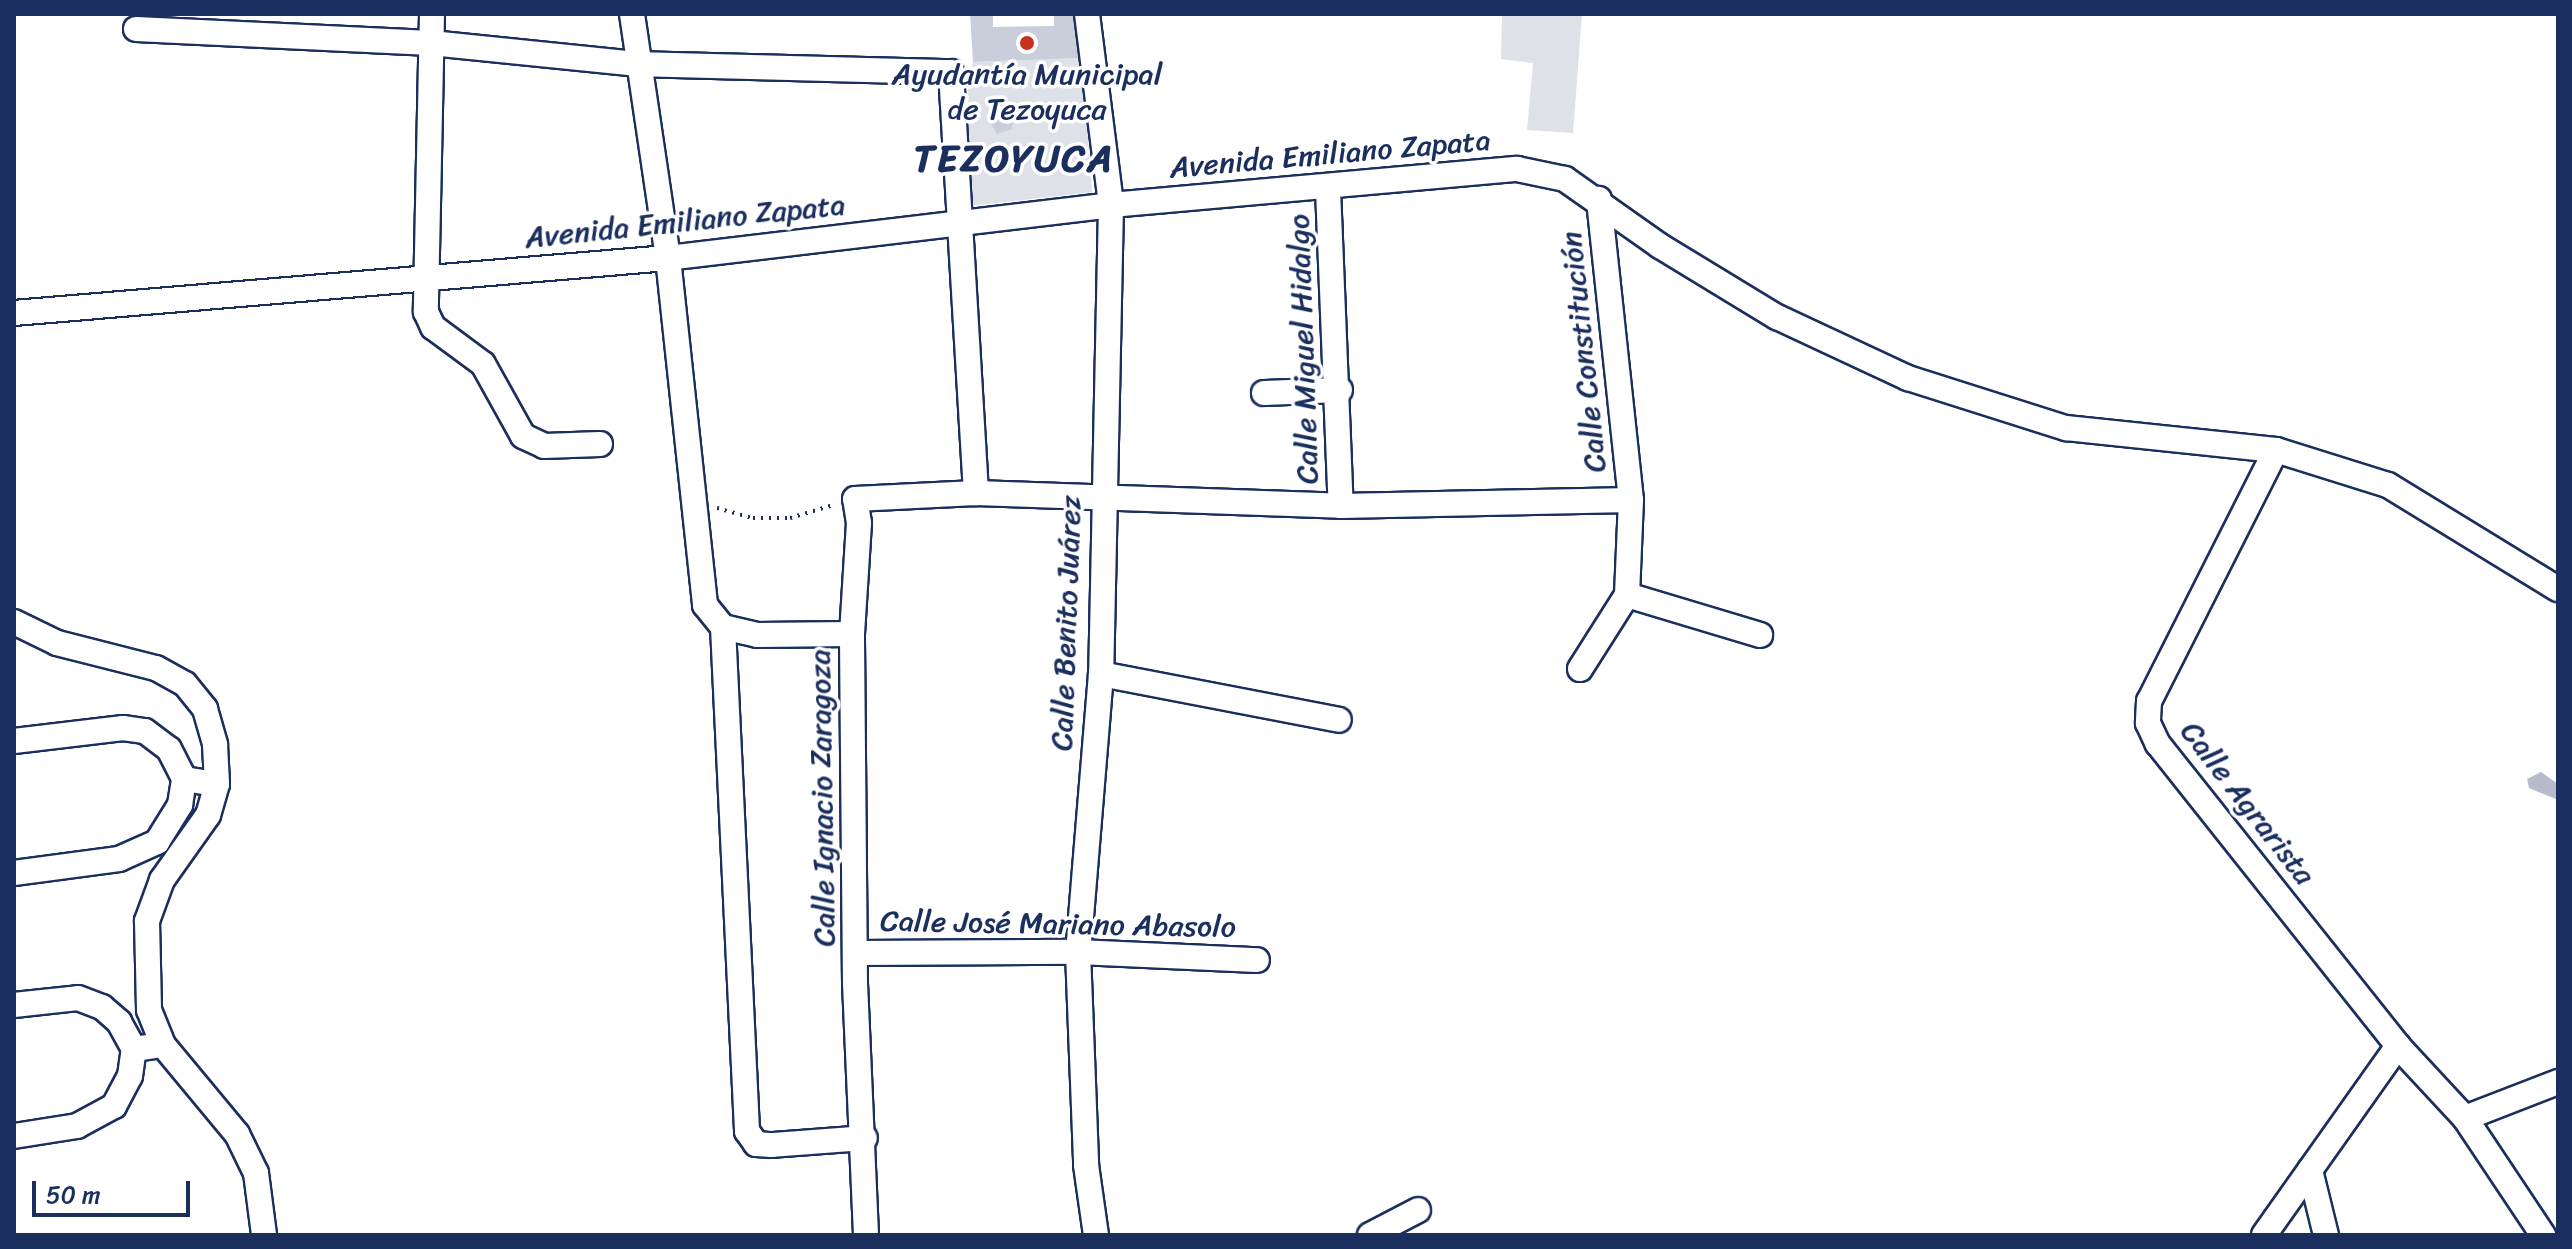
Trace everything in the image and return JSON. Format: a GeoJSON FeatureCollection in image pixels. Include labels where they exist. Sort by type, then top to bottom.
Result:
{"type":"FeatureCollection","features":[{"type":"Feature","properties":{"kind":"street"},"geometry":{"type":"LineString","coordinates":[[432,14],[426,312],[433,327],[483,364],[523,436],[544,446],[600,444]]}},
{"type":"Feature","properties":{"kind":"street"},"geometry":{"type":"LineString","coordinates":[[632,14],[668,258],[705,605],[723,627],[747,1131],[756,1144],[772,1145],[865,1138]]}},
{"type":"Feature","properties":{"kind":"street","name":"Calle Benito Juárez"},"geometry":{"type":"LineString","coordinates":[[1087,14],[1111,205],[1102,497],[1101,674],[1078,952],[1086,1165],[1096,1235]]}},
{"type":"Feature","properties":{"kind":"street"},"geometry":{"type":"LineString","coordinates":[[136,29],[431,43],[637,64],[951,72],[963,222],[976,493]]}},
{"type":"Feature","properties":{"kind":"street","name":"Avenida Emiliano Zapata"},"geometry":{"type":"LineString","coordinates":[[14,313],[668,258],[1111,205],[1328,189],[1517,169],[1565,179],[1599,199],[1660,246],[1777,317],[1908,378],[2066,428],[2276,450],[2388,485],[2558,589]]}},
{"type":"Feature","properties":{"kind":"street","name":"Calle Miguel Hidalgo"},"geometry":{"type":"LineString","coordinates":[[1328,189],[1340,390],[1341,506]]}},
{"type":"Feature","properties":{"kind":"street","name":"Calle Constitución"},"geometry":{"type":"LineString","coordinates":[[1599,199],[1631,500],[1627,595]]}},
{"type":"Feature","properties":{"kind":"street"},"geometry":{"type":"LineString","coordinates":[[1264,393],[1340,390]]}},
{"type":"Feature","properties":{"kind":"street","name":"Calle Agrarista"},"geometry":{"type":"LineString","coordinates":[[2276,450],[2149,701],[2148,723],[2158,744],[2398,1046],[2465,1118],[2543,1235]]}},
{"type":"Feature","properties":{"kind":"street","name":"Calle Miguel Hidalgo"},"geometry":{"type":"LineString","coordinates":[[855,499],[976,493],[1341,506],[1631,500]]}},
{"type":"Feature","properties":{"kind":"street"},"geometry":{"type":"LineString","coordinates":[[852,634],[859,538],[855,499]]}},
{"type":"Feature","properties":{"kind":"street"},"geometry":{"type":"LineString","coordinates":[[1580,669],[1627,595],[1760,635]]}},
{"type":"Feature","properties":{"kind":"street"},"geometry":{"type":"LineString","coordinates":[[14,622],[57,643],[156,668],[185,684],[205,709],[215,745],[217,784],[208,815],[162,880],[147,921],[149,1010],[163,1045],[237,1134],[256,1173],[264,1235]]}},
{"type":"Feature","properties":{"kind":"street","name":"Calle Ignacio Zaragoza"},"geometry":{"type":"LineString","coordinates":[[723,627],[757,635],[852,634],[866,1235]]}},
{"type":"Feature","properties":{"kind":"street"},"geometry":{"type":"LineString","coordinates":[[1101,674],[1339,720]]}},
{"type":"Feature","properties":{"kind":"street"},"geometry":{"type":"LineString","coordinates":[[14,741],[123,728],[145,731],[169,749],[184,779],[180,805],[157,842],[119,859],[14,873]]}},
{"type":"Feature","properties":{"kind":"street"},"geometry":{"type":"LineString","coordinates":[[184,779],[217,784]]}},
{"type":"Feature","properties":{"kind":"street","name":"Calle José Mariano Abasolo"},"geometry":{"type":"LineString","coordinates":[[858,953],[1078,952],[1257,960]]}},
{"type":"Feature","properties":{"kind":"street"},"geometry":{"type":"LineString","coordinates":[[14,1005],[78,998],[102,1007],[119,1022],[134,1049],[130,1076],[114,1106],[77,1126],[14,1136]]}},
{"type":"Feature","properties":{"kind":"street"},"geometry":{"type":"LineString","coordinates":[[134,1049],[163,1045]]}},
{"type":"Feature","properties":{"kind":"street"},"geometry":{"type":"LineString","coordinates":[[2264,1235],[2398,1046]]}},
{"type":"Feature","properties":{"kind":"street"},"geometry":{"type":"LineString","coordinates":[[2465,1118],[2558,1082]]}},
{"type":"Feature","properties":{"kind":"street"},"geometry":{"type":"LineString","coordinates":[[2310,1170],[2326,1235]]}},
{"type":"Feature","properties":{"kind":"street"},"geometry":{"type":"LineString","coordinates":[[1370,1235],[1418,1210]]}},
{"type":"Feature","properties":{"kind":"path"},"geometry":{"type":"LineString","coordinates":[[694,502],[765,518],[790,518],[855,499]]}},
{"type":"Feature","properties":{"kind":"shaded area"},"geometry":{"type":"Polygon","coordinates":[[[1502,14],[1582,14],[1573,133],[1527,130],[1533,63],[1501,59],[1502,14]]]}},
{"type":"Feature","properties":{"kind":"shaded area"},"geometry":{"type":"Polygon","coordinates":[[[1082,58],[1092,192],[971,206],[968,89],[973,62],[1082,58]]]}},
{"type":"Feature","properties":{"kind":"water"},"geometry":{"type":"Polygon","coordinates":[[[2541,772],[2558,784],[2558,800],[2529,788],[2527,779],[2541,772]]]}},
{"type":"Feature","properties":{"kind":"building"},"geometry":{"type":"Polygon","coordinates":[[[970,14],[993,14],[993,27],[1054,26],[1054,14],[1081,14],[1082,58],[973,62],[970,14]]]}},
{"type":"Feature","properties":{"kind":"building"},"geometry":{"type":"Polygon","coordinates":[[[1005,113],[1013,120],[1012,129],[997,134],[991,124],[995,115],[1005,113]]]}},
{"type":"Feature","properties":{"kind":"place","name":"Ayudantía Municipal de Tezoyuca"},"geometry":{"type":"Point","coordinates":[1027,43]}},
{"type":"Feature","properties":{"kind":"district","name":"TEZOYUCA"},"geometry":{"type":"Point","coordinates":[1014,159]}}]}
